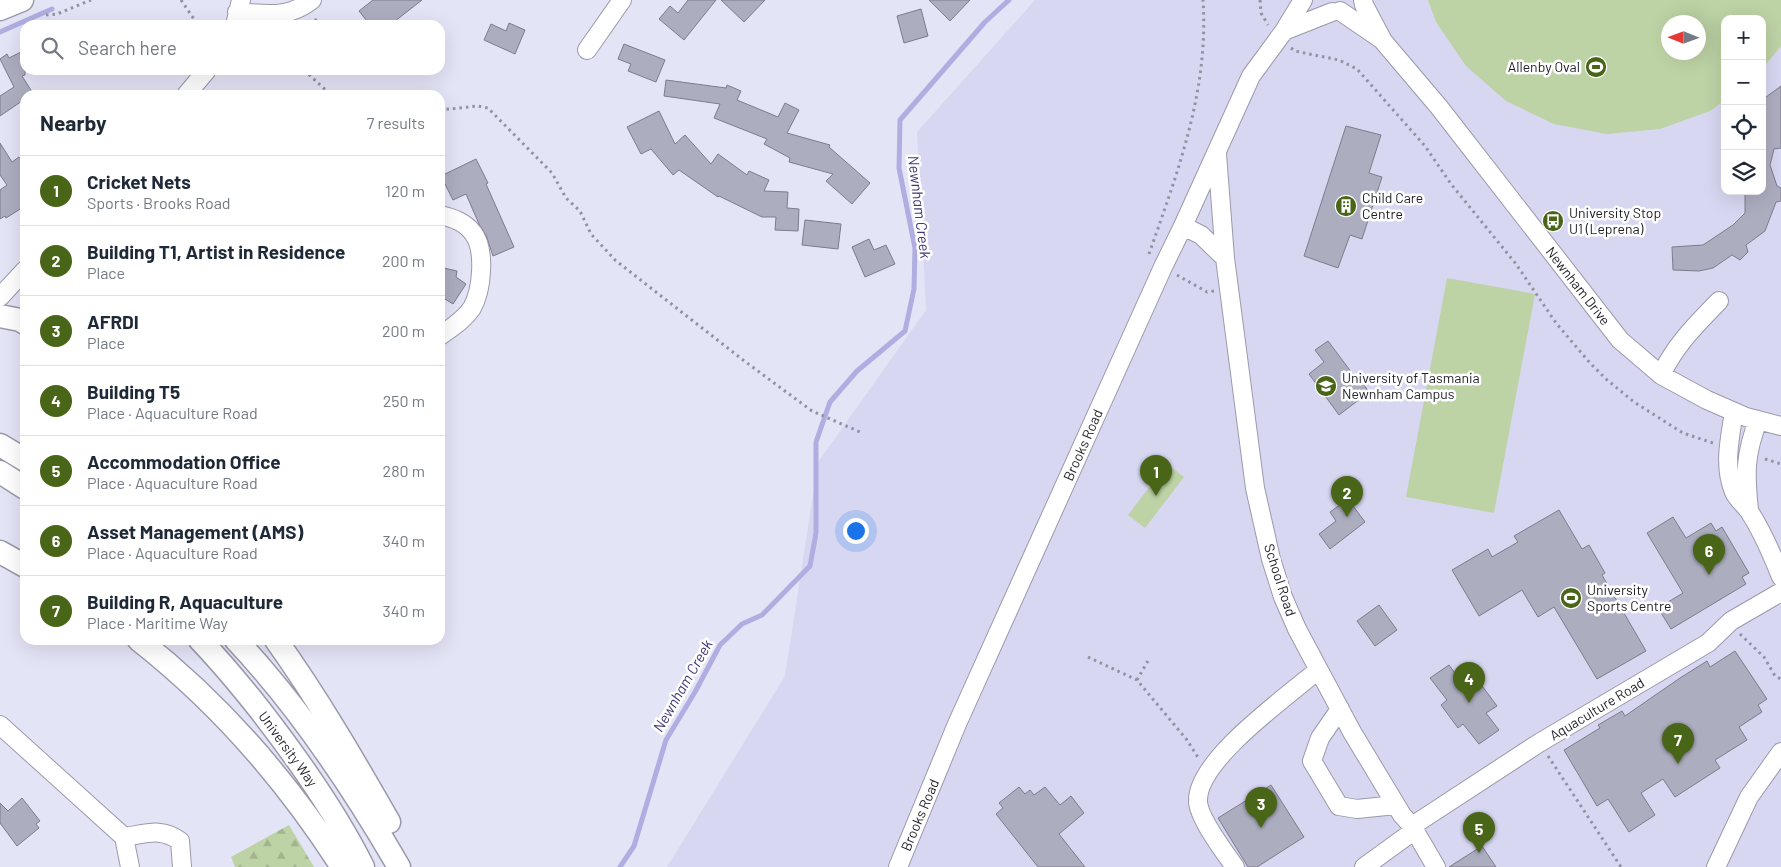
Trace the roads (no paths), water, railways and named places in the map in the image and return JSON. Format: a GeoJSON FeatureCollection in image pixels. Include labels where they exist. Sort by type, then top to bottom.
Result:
{"type":"FeatureCollection","features":[{"type":"Feature","properties":{"kind":"main road"},"geometry":{"type":"LineString","coordinates":[[0,9],[22,0]]}},
{"type":"Feature","properties":{"kind":"main road"},"geometry":{"type":"LineString","coordinates":[[0,316],[20,320]]}},
{"type":"Feature","properties":{"kind":"main road"},"geometry":{"type":"LineString","coordinates":[[0,445],[20,457]]}},
{"type":"Feature","properties":{"kind":"main road"},"geometry":{"type":"LineString","coordinates":[[0,472],[20,485]]}},
{"type":"Feature","properties":{"kind":"main road"},"geometry":{"type":"LineString","coordinates":[[0,552],[20,563]]}},
{"type":"Feature","properties":{"kind":"main road"},"geometry":{"type":"LineString","coordinates":[[145,645],[214,706],[260,756],[305,812],[342,867]]}},
{"type":"Feature","properties":{"kind":"main road","name":"University Way"},"geometry":{"type":"LineString","coordinates":[[204,645],[243,689],[312,781],[363,867]]}},
{"type":"Feature","properties":{"kind":"main road","name":"University Way"},"geometry":{"type":"LineString","coordinates":[[241,645],[312,730],[375,826],[399,867]]}},
{"type":"Feature","properties":{"kind":"main road"},"geometry":{"type":"LineString","coordinates":[[280,645],[337,731],[392,828],[410,867]]}},
{"type":"Feature","properties":{"kind":"street"},"geometry":{"type":"LineString","coordinates":[[237,9],[270,15],[283,14],[296,11],[312,0]]}},
{"type":"Feature","properties":{"kind":"street"},"geometry":{"type":"LineString","coordinates":[[586,50],[622,0]]}},
{"type":"Feature","properties":{"kind":"street","name":"Brooks Road"},"geometry":{"type":"LineString","coordinates":[[898,867],[957,724],[1251,76],[1281,35],[1303,0]]}},
{"type":"Feature","properties":{"kind":"street","name":"Newnham Drive"},"geometry":{"type":"LineString","coordinates":[[1313,0],[1317,6],[1324,10],[1336,12],[1383,41]]}},
{"type":"Feature","properties":{"kind":"street"},"geometry":{"type":"LineString","coordinates":[[1281,35],[1347,8],[1356,0]]}},
{"type":"Feature","properties":{"kind":"street","name":"Newnham Drive"},"geometry":{"type":"LineString","coordinates":[[1363,0],[1383,41],[1440,107],[1620,340],[1661,375],[1707,400],[1734,412],[1781,426]]}},
{"type":"Feature","properties":{"kind":"street"},"geometry":{"type":"LineString","coordinates":[[190,90],[203,75]]}},
{"type":"Feature","properties":{"kind":"street","name":"School Road"},"geometry":{"type":"LineString","coordinates":[[1217,151],[1225,258],[1255,488],[1271,559],[1283,597],[1297,630],[1318,670],[1396,805],[1413,828],[1436,867]]}},
{"type":"Feature","properties":{"kind":"street"},"geometry":{"type":"LineString","coordinates":[[445,217],[464,224],[474,234],[479,250],[482,272],[479,290],[472,308],[457,324],[445,332]]}},
{"type":"Feature","properties":{"kind":"street"},"geometry":{"type":"LineString","coordinates":[[1184,226],[1201,235],[1225,258]]}},
{"type":"Feature","properties":{"kind":"street"},"geometry":{"type":"LineString","coordinates":[[0,297],[20,275]]}},
{"type":"Feature","properties":{"kind":"street"},"geometry":{"type":"LineString","coordinates":[[1661,375],[1682,340],[1719,301]]}},
{"type":"Feature","properties":{"kind":"street"},"geometry":{"type":"LineString","coordinates":[[1734,412],[1728,448],[1728,465],[1735,493],[1749,511],[1770,550],[1781,577]]}},
{"type":"Feature","properties":{"kind":"street"},"geometry":{"type":"LineString","coordinates":[[1749,511],[1746,467],[1750,441],[1758,420]]}},
{"type":"Feature","properties":{"kind":"street","name":"Aquaculture Road"},"geometry":{"type":"LineString","coordinates":[[1364,867],[1413,828],[1539,743],[1708,643],[1731,621],[1781,592]]}},
{"type":"Feature","properties":{"kind":"street"},"geometry":{"type":"LineString","coordinates":[[1234,867],[1200,812],[1197,801],[1200,787],[1226,750],[1249,726],[1318,670]]}},
{"type":"Feature","properties":{"kind":"street"},"geometry":{"type":"LineString","coordinates":[[1340,709],[1320,738],[1312,761],[1316,769],[1339,806],[1357,809],[1396,805]]}},
{"type":"Feature","properties":{"kind":"street"},"geometry":{"type":"LineString","coordinates":[[0,726],[124,838],[130,867]]}},
{"type":"Feature","properties":{"kind":"street"},"geometry":{"type":"LineString","coordinates":[[1716,867],[1750,797],[1781,752]]}},
{"type":"Feature","properties":{"kind":"street"},"geometry":{"type":"LineString","coordinates":[[124,838],[158,832],[171,835],[180,841],[182,867]]}},
{"type":"Feature","properties":{"kind":"waterway","name":"Newnham Creek"},"geometry":{"type":"LineString","coordinates":[[620,867],[634,846],[666,740],[720,645],[742,624],[762,615],[810,566],[816,533],[816,442],[830,402],[857,371],[905,331],[914,289],[915,248],[899,168],[900,120],[985,22],[1009,0]]}},
{"type":"Feature","properties":{"kind":"waterway"},"geometry":{"type":"LineString","coordinates":[[27,20],[52,9]]}},
{"type":"Feature","properties":{"kind":"waterway"},"geometry":{"type":"LineString","coordinates":[[0,32],[20,23]]}},
{"type":"Feature","properties":{"kind":"place","name":"Allenby Oval"},"geometry":{"type":"Point","coordinates":[1596,67]}},
{"type":"Feature","properties":{"kind":"place","name":"Child Care Centre"},"geometry":{"type":"Point","coordinates":[1346,206]}},
{"type":"Feature","properties":{"kind":"place","name":"University Stop U1 (Leprena)"},"geometry":{"type":"Point","coordinates":[1553,221]}},
{"type":"Feature","properties":{"kind":"place","name":"University of Tasmania Newnham Campus"},"geometry":{"type":"Point","coordinates":[1326,386]}},
{"type":"Feature","properties":{"kind":"place","name":"Cricket Nets"},"geometry":{"type":"Point","coordinates":[1156,496]}},
{"type":"Feature","properties":{"kind":"place","name":"Building T1, Artist in Residence"},"geometry":{"type":"Point","coordinates":[1347,517]}},
{"type":"Feature","properties":{"kind":"place","name":"Asset Management (AMS)"},"geometry":{"type":"Point","coordinates":[1709,575]}},
{"type":"Feature","properties":{"kind":"place","name":"University Sports Centre"},"geometry":{"type":"Point","coordinates":[1571,598]}},
{"type":"Feature","properties":{"kind":"place","name":"Building T5"},"geometry":{"type":"Point","coordinates":[1469,703]}},
{"type":"Feature","properties":{"kind":"place","name":"Building R, Aquaculture"},"geometry":{"type":"Point","coordinates":[1678,764]}},
{"type":"Feature","properties":{"kind":"place","name":"AFRDI"},"geometry":{"type":"Point","coordinates":[1261,828]}},
{"type":"Feature","properties":{"kind":"place","name":"Accommodation Office"},"geometry":{"type":"Point","coordinates":[1479,853]}}]}
